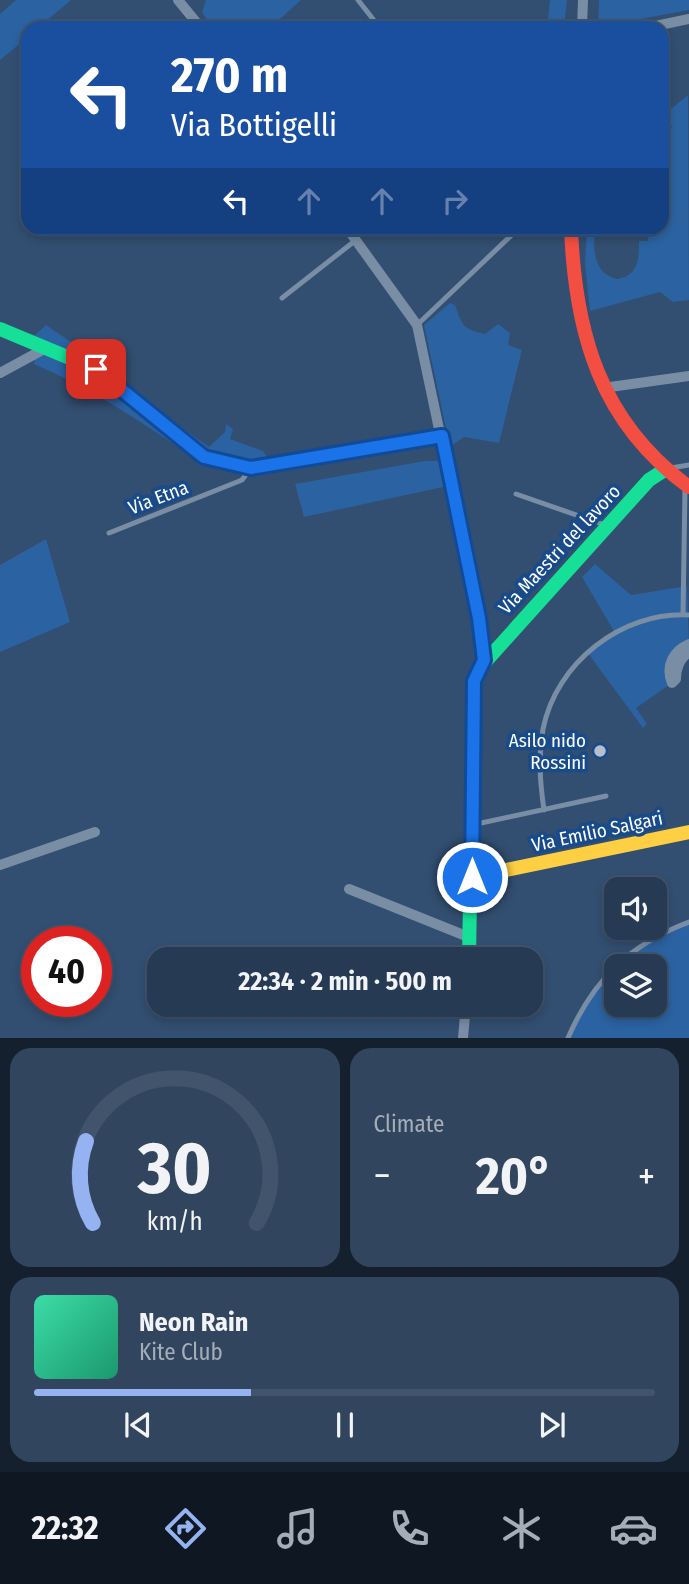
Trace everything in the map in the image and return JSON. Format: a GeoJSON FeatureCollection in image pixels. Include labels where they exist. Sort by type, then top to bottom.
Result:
{"type":"FeatureCollection","features":[{"type":"Feature","properties":{"kind":"street"},"geometry":{"type":"LineString","coordinates":[[178,0],[195,21]]}},
{"type":"Feature","properties":{"kind":"street"},"geometry":{"type":"LineString","coordinates":[[582,21],[583,0]]}},
{"type":"Feature","properties":{"kind":"street"},"geometry":{"type":"LineString","coordinates":[[669,23],[689,19]]}},
{"type":"Feature","properties":{"kind":"street"},"geometry":{"type":"LineString","coordinates":[[352,235],[417,325],[479,618],[484,660],[474,681],[470,947]]}},
{"type":"Feature","properties":{"kind":"street"},"geometry":{"type":"LineString","coordinates":[[571,235],[575,307],[585,349],[603,388],[641,442],[666,469],[687,486]]}},
{"type":"Feature","properties":{"kind":"street"},"geometry":{"type":"LineString","coordinates":[[0,329],[96,369],[204,457],[251,468],[442,436]]}},
{"type":"Feature","properties":{"kind":"street"},"geometry":{"type":"LineString","coordinates":[[0,373],[46,348]]}},
{"type":"Feature","properties":{"kind":"street"},"geometry":{"type":"LineString","coordinates":[[603,388],[689,376]]}},
{"type":"Feature","properties":{"kind":"street","name":"Via Maestri del lavoro"},"geometry":{"type":"LineString","coordinates":[[484,660],[657,472],[666,469]]}},
{"type":"Feature","properties":{"kind":"street"},"geometry":{"type":"LineString","coordinates":[[689,644],[672,659],[669,672],[672,683],[676,679],[676,670],[682,657],[689,652]]}},
{"type":"Feature","properties":{"kind":"street"},"geometry":{"type":"LineString","coordinates":[[0,865],[95,832]]}},
{"type":"Feature","properties":{"kind":"street","name":"Via Emilio Salgari"},"geometry":{"type":"LineString","coordinates":[[472,877],[689,832]]}},
{"type":"Feature","properties":{"kind":"street"},"geometry":{"type":"LineString","coordinates":[[349,889],[471,938]]}},
{"type":"Feature","properties":{"kind":"street"},"geometry":{"type":"LineString","coordinates":[[463,1038],[465,1017]]}},
{"type":"Feature","properties":{"kind":"lane"},"geometry":{"type":"LineString","coordinates":[[358,0],[374,21]]}},
{"type":"Feature","properties":{"kind":"lane"},"geometry":{"type":"LineString","coordinates":[[417,325],[512,235]]}},
{"type":"Feature","properties":{"kind":"lane"},"geometry":{"type":"LineString","coordinates":[[282,298],[356,240]]}},
{"type":"Feature","properties":{"kind":"lane"},"geometry":{"type":"LineString","coordinates":[[666,469],[689,465]]}},
{"type":"Feature","properties":{"kind":"lane","name":"Via Etna"},"geometry":{"type":"LineString","coordinates":[[109,533],[242,480],[251,468]]}},
{"type":"Feature","properties":{"kind":"lane"},"geometry":{"type":"LineString","coordinates":[[544,810],[539,759],[543,728],[569,674],[587,652],[617,632],[634,625],[686,615],[687,486]]}},
{"type":"Feature","properties":{"kind":"lane","name":"Via Maestri del lavoro"},"geometry":{"type":"LineString","coordinates":[[516,494],[607,526]]}},
{"type":"Feature","properties":{"kind":"lane"},"geometry":{"type":"LineString","coordinates":[[472,825],[606,796]]}},
{"type":"Feature","properties":{"kind":"lane"},"geometry":{"type":"LineString","coordinates":[[568,1038],[595,988],[618,961],[651,938],[689,922]]}},
{"type":"Feature","properties":{"kind":"shaded area"},"geometry":{"type":"Polygon","coordinates":[[[16,0],[71,0],[46,21],[21,21],[21,43],[0,60],[0,14],[16,0]]]}},
{"type":"Feature","properties":{"kind":"shaded area"},"geometry":{"type":"Polygon","coordinates":[[[206,0],[301,0],[278,21],[208,21],[202,12],[206,0]]]}},
{"type":"Feature","properties":{"kind":"shaded area"},"geometry":{"type":"Polygon","coordinates":[[[550,0],[567,0],[565,21],[548,21],[550,0]]]}},
{"type":"Feature","properties":{"kind":"shaded area"},"geometry":{"type":"Polygon","coordinates":[[[599,0],[689,0],[689,10],[630,21],[598,21],[599,0]]]}},
{"type":"Feature","properties":{"kind":"shaded area"},"geometry":{"type":"Polygon","coordinates":[[[688,95],[689,300],[673,302],[660,292],[590,311],[585,264],[587,235],[595,235],[596,260],[599,266],[604,272],[618,279],[630,274],[636,266],[639,241],[648,241],[648,235],[669,235],[671,109],[688,95]]]}},
{"type":"Feature","properties":{"kind":"shaded area"},"geometry":{"type":"Polygon","coordinates":[[[450,303],[455,305],[467,328],[485,334],[498,324],[510,333],[508,345],[522,350],[499,443],[464,437],[450,447],[424,325],[450,303]]]}},
{"type":"Feature","properties":{"kind":"shaded area"},"geometry":{"type":"Polygon","coordinates":[[[46,325],[96,359],[92,366],[34,336],[46,325]]]}},
{"type":"Feature","properties":{"kind":"shaded area"},"geometry":{"type":"Polygon","coordinates":[[[46,349],[96,371],[197,460],[98,396],[34,364],[35,355],[46,349]]]}},
{"type":"Feature","properties":{"kind":"shaded area"},"geometry":{"type":"Polygon","coordinates":[[[149,404],[209,447],[225,432],[226,424],[233,429],[230,439],[263,451],[268,458],[257,465],[205,454],[149,404]]]}},
{"type":"Feature","properties":{"kind":"shaded area"},"geometry":{"type":"Polygon","coordinates":[[[425,461],[443,461],[448,486],[304,517],[295,484],[425,461]]]}},
{"type":"Feature","properties":{"kind":"shaded area"},"geometry":{"type":"Polygon","coordinates":[[[46,539],[70,622],[0,652],[0,565],[46,539]]]}},
{"type":"Feature","properties":{"kind":"shaded area"},"geometry":{"type":"Polygon","coordinates":[[[595,564],[631,595],[687,586],[689,644],[672,683],[636,708],[647,724],[643,728],[587,652],[615,633],[582,577],[595,564]]]}},
{"type":"Feature","properties":{"kind":"shaded area"},"geometry":{"type":"Polygon","coordinates":[[[689,922],[689,1038],[568,1038],[589,998],[604,979],[604,1017],[667,1017],[667,954],[630,954],[651,940],[667,940],[667,932],[689,922]]]}},
{"type":"Feature","properties":{"kind":"traffic: fast"},"geometry":{"type":"LineString","coordinates":[[0,329],[96,369],[204,457],[252,468],[442,436]]}},
{"type":"Feature","properties":{"kind":"traffic: fast"},"geometry":{"type":"LineString","coordinates":[[469,947],[473,713],[477,671],[649,480],[666,469]]}},
{"type":"Feature","properties":{"kind":"traffic: slow"},"geometry":{"type":"LineString","coordinates":[[472,877],[689,832]]}},
{"type":"Feature","properties":{"kind":"traffic: jam"},"geometry":{"type":"LineString","coordinates":[[572,235],[579,304],[598,372],[614,404],[634,434],[659,462],[689,487]]}},
{"type":"Feature","properties":{"kind":"place","name":"Asilo nido Rossini"},"geometry":{"type":"Point","coordinates":[600,751]}},
{"type":"Feature","properties":{"kind":"route"},"geometry":{"type":"LineString","coordinates":[[96,369],[149,415],[204,457],[225,464],[251,468],[442,436],[479,618],[484,660],[474,681],[472,877]]}}]}
